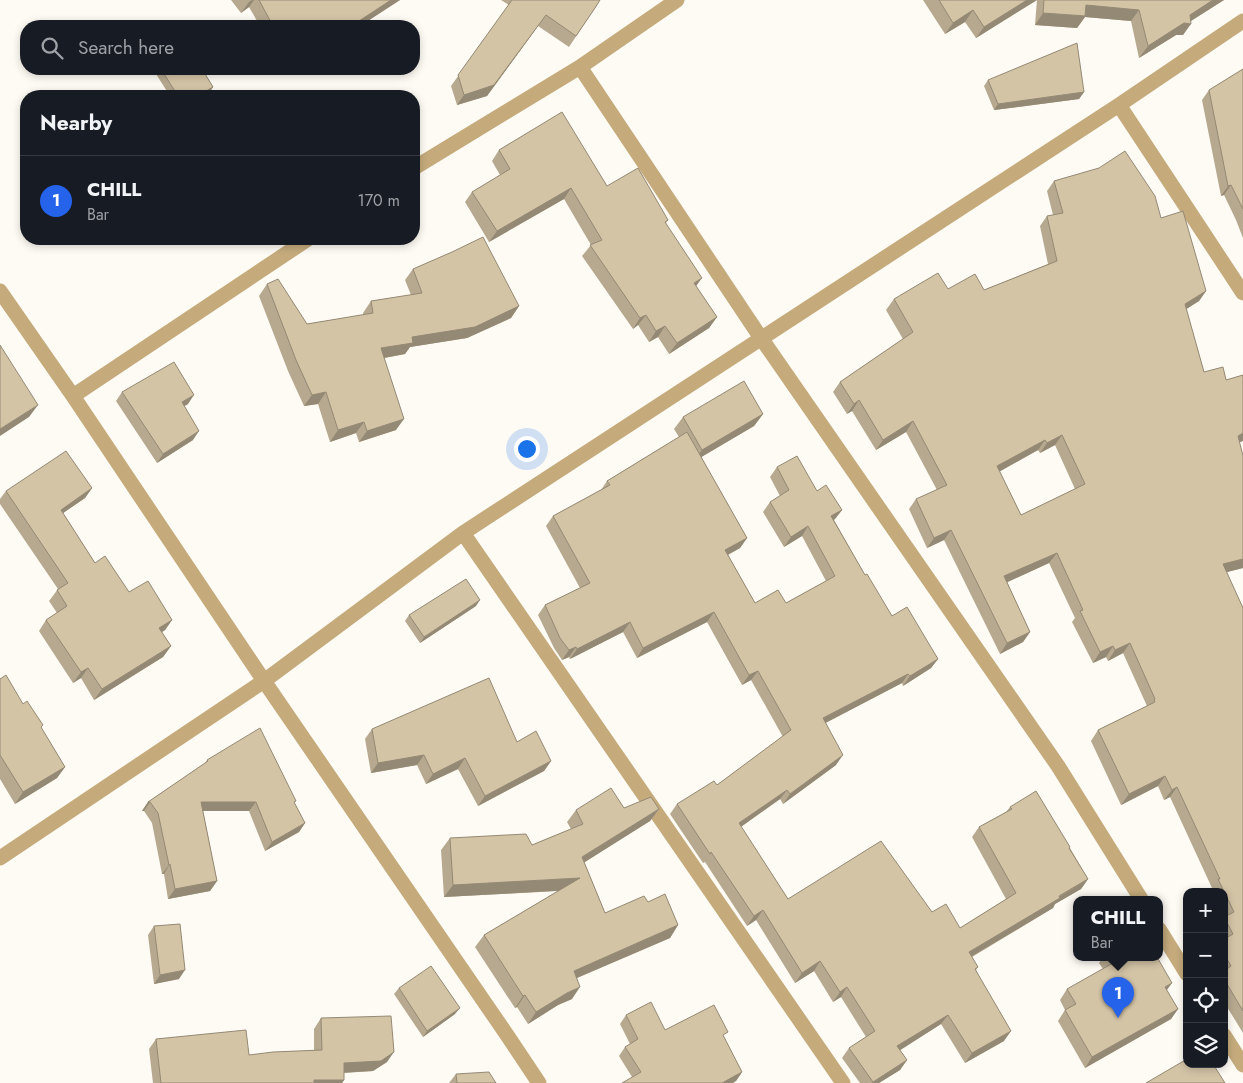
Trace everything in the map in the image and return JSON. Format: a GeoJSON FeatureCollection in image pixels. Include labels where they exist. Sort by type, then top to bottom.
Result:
{"type":"FeatureCollection","features":[{"type":"Feature","properties":{"kind":"street"},"geometry":{"type":"LineString","coordinates":[[420,164],[580,67],[677,0]]}},
{"type":"Feature","properties":{"kind":"street"},"geometry":{"type":"LineString","coordinates":[[0,858],[264,680],[463,533],[1243,21]]}},
{"type":"Feature","properties":{"kind":"street"},"geometry":{"type":"LineString","coordinates":[[580,67],[761,338],[1058,766],[1139,896]]}},
{"type":"Feature","properties":{"kind":"street"},"geometry":{"type":"LineString","coordinates":[[1119,104],[1243,294]]}},
{"type":"Feature","properties":{"kind":"street"},"geometry":{"type":"LineString","coordinates":[[73,396],[299,245]]}},
{"type":"Feature","properties":{"kind":"street"},"geometry":{"type":"LineString","coordinates":[[0,291],[539,1083]]}},
{"type":"Feature","properties":{"kind":"street"},"geometry":{"type":"LineString","coordinates":[[463,533],[843,1083]]}},
{"type":"Feature","properties":{"kind":"street"},"geometry":{"type":"LineString","coordinates":[[1163,935],[1183,968]]}},
{"type":"Feature","properties":{"kind":"street"},"geometry":{"type":"LineString","coordinates":[[1228,1041],[1243,1065]]}},
{"type":"Feature","properties":{"kind":"building"},"geometry":{"type":"Polygon","coordinates":[[[259,0],[391,0],[361,20],[270,20],[259,0]]]}},
{"type":"Feature","properties":{"kind":"building"},"geometry":{"type":"Polygon","coordinates":[[[512,0],[600,0],[576,36],[546,15],[494,85],[464,95],[458,75],[512,0]]]}},
{"type":"Feature","properties":{"kind":"building"},"geometry":{"type":"Polygon","coordinates":[[[939,0],[1027,0],[984,27],[973,10],[953,23],[939,0]]]}},
{"type":"Feature","properties":{"kind":"building"},"geometry":{"type":"Polygon","coordinates":[[[1044,0],[1213,0],[1190,15],[1191,24],[1184,23],[1148,46],[1139,10],[1086,5],[1085,16],[1043,13],[1044,0]]]}},
{"type":"Feature","properties":{"kind":"building"},"geometry":{"type":"Polygon","coordinates":[[[1077,43],[1084,92],[998,104],[988,80],[1077,43]]]}},
{"type":"Feature","properties":{"kind":"building"},"geometry":{"type":"Polygon","coordinates":[[[1243,69],[1243,209],[1231,185],[1228,186],[1209,90],[1243,69]]]}},
{"type":"Feature","properties":{"kind":"building"},"geometry":{"type":"Polygon","coordinates":[[[165,75],[206,75],[213,87],[208,90],[174,90],[165,75]]]}},
{"type":"Feature","properties":{"kind":"building"},"geometry":{"type":"Polygon","coordinates":[[[562,112],[607,186],[638,168],[668,220],[665,222],[702,278],[694,283],[717,317],[677,343],[665,326],[656,331],[646,315],[640,318],[590,245],[602,240],[571,188],[497,231],[472,192],[510,169],[499,150],[562,112]]]}},
{"type":"Feature","properties":{"kind":"building"},"geometry":{"type":"Polygon","coordinates":[[[1125,151],[1155,196],[1161,218],[1183,211],[1206,291],[1185,304],[1204,372],[1223,367],[1226,380],[1243,375],[1243,433],[1238,436],[1243,456],[1243,559],[1223,564],[1243,608],[1243,1011],[1228,986],[1228,968],[1231,966],[1228,961],[1228,937],[1233,934],[1228,925],[1228,915],[1234,912],[1228,900],[1228,888],[1222,888],[1218,879],[1220,879],[1177,787],[1172,790],[1165,776],[1129,794],[1098,730],[1155,702],[1130,643],[1115,650],[1113,646],[1100,652],[1080,611],[1083,610],[1057,553],[1004,576],[1030,632],[1007,643],[951,530],[934,538],[916,499],[947,485],[913,421],[883,440],[859,400],[854,404],[840,382],[913,332],[894,299],[938,273],[948,289],[975,274],[984,290],[1057,261],[1047,216],[1063,213],[1054,181],[1099,168],[1125,151]],[[1062,435],[1047,443],[1045,440],[997,466],[1021,515],[1085,484],[1062,435]]]}},
{"type":"Feature","properties":{"kind":"building"},"geometry":{"type":"Polygon","coordinates":[[[483,237],[519,306],[475,327],[412,337],[413,343],[381,348],[404,419],[367,431],[364,422],[338,430],[326,392],[312,395],[296,360],[267,284],[278,279],[307,324],[373,313],[371,301],[422,293],[413,269],[483,237]]]}},
{"type":"Feature","properties":{"kind":"building"},"geometry":{"type":"Polygon","coordinates":[[[0,345],[38,405],[0,429],[0,345]]]}},
{"type":"Feature","properties":{"kind":"building"},"geometry":{"type":"Polygon","coordinates":[[[174,362],[194,395],[182,402],[199,431],[163,454],[122,392],[174,362]]]}},
{"type":"Feature","properties":{"kind":"building"},"geometry":{"type":"Polygon","coordinates":[[[744,381],[763,414],[702,450],[683,417],[744,381]]]}},
{"type":"Feature","properties":{"kind":"building"},"geometry":{"type":"Polygon","coordinates":[[[687,432],[747,538],[725,550],[755,603],[778,590],[786,603],[835,576],[808,526],[791,537],[770,502],[789,490],[777,467],[797,456],[817,491],[826,485],[842,510],[831,516],[865,575],[867,574],[892,616],[907,607],[938,659],[910,676],[908,674],[823,718],[843,755],[790,794],[787,790],[739,823],[788,899],[881,841],[932,912],[946,904],[960,928],[1016,893],[979,827],[1012,809],[1010,807],[1036,791],[1088,879],[1059,896],[1060,898],[969,952],[978,967],[975,969],[1011,1031],[972,1053],[948,1015],[897,1046],[907,1060],[873,1082],[849,1048],[875,1031],[847,987],[840,992],[820,961],[802,973],[763,910],[754,916],[677,804],[714,781],[717,785],[791,730],[758,671],[749,675],[714,612],[643,648],[630,622],[577,649],[576,647],[569,650],[560,638],[545,605],[590,583],[553,516],[610,485],[607,481],[687,432]]]}},
{"type":"Feature","properties":{"kind":"building"},"geometry":{"type":"Polygon","coordinates":[[[66,451],[92,488],[61,510],[95,563],[105,556],[129,592],[148,581],[172,620],[159,628],[171,646],[102,689],[88,668],[81,672],[46,620],[67,606],[57,590],[68,583],[6,491],[66,451]]]}},
{"type":"Feature","properties":{"kind":"building"},"geometry":{"type":"Polygon","coordinates":[[[466,579],[480,600],[424,637],[409,615],[466,579]]]}},
{"type":"Feature","properties":{"kind":"building"},"geometry":{"type":"Polygon","coordinates":[[[6,675],[23,704],[27,701],[43,725],[41,727],[65,767],[23,792],[0,755],[0,679],[6,675]]]}},
{"type":"Feature","properties":{"kind":"building"},"geometry":{"type":"Polygon","coordinates":[[[489,678],[517,742],[536,731],[551,761],[485,796],[465,758],[433,774],[424,755],[378,763],[372,729],[489,678]]]}},
{"type":"Feature","properties":{"kind":"building"},"geometry":{"type":"Polygon","coordinates":[[[260,728],[305,823],[272,842],[256,802],[201,802],[217,881],[175,889],[158,813],[148,802],[207,760],[260,728]]]}},
{"type":"Feature","properties":{"kind":"building"},"geometry":{"type":"Polygon","coordinates":[[[611,788],[624,808],[651,797],[659,809],[582,857],[605,913],[644,896],[648,902],[665,894],[678,925],[574,971],[580,987],[536,1012],[525,995],[523,996],[484,935],[580,878],[453,885],[450,838],[526,834],[532,845],[583,824],[576,810],[611,788]]]}},
{"type":"Feature","properties":{"kind":"building"},"geometry":{"type":"Polygon","coordinates":[[[180,924],[185,970],[160,975],[154,926],[180,924]]]}},
{"type":"Feature","properties":{"kind":"building"},"geometry":{"type":"Polygon","coordinates":[[[1112,961],[1159,961],[1172,983],[1165,987],[1178,1009],[1092,1057],[1065,1010],[1076,1004],[1067,989],[1113,963],[1112,961]]]}},
{"type":"Feature","properties":{"kind":"building"},"geometry":{"type":"Polygon","coordinates":[[[431,966],[460,1008],[427,1031],[399,988],[431,966]]]}},
{"type":"Feature","properties":{"kind":"building"},"geometry":{"type":"Polygon","coordinates":[[[651,1002],[665,1030],[714,1005],[728,1032],[723,1035],[742,1072],[722,1083],[622,1083],[641,1072],[625,1047],[638,1039],[626,1015],[651,1002]]]}},
{"type":"Feature","properties":{"kind":"building"},"geometry":{"type":"Polygon","coordinates":[[[391,1016],[394,1052],[381,1061],[344,1063],[344,1080],[314,1080],[314,1083],[161,1083],[156,1039],[246,1030],[249,1055],[322,1050],[321,1018],[391,1016]]]}},
{"type":"Feature","properties":{"kind":"building"},"geometry":{"type":"Polygon","coordinates":[[[1183,1061],[1183,1068],[1216,1068],[1225,1083],[1146,1083],[1183,1061]]]}},
{"type":"Feature","properties":{"kind":"building"},"geometry":{"type":"Polygon","coordinates":[[[489,1072],[496,1083],[457,1083],[456,1074],[489,1072]]]}},
{"type":"Feature","properties":{"kind":"place","name":"CHILL"},"geometry":{"type":"Point","coordinates":[1118,1018]}}]}
